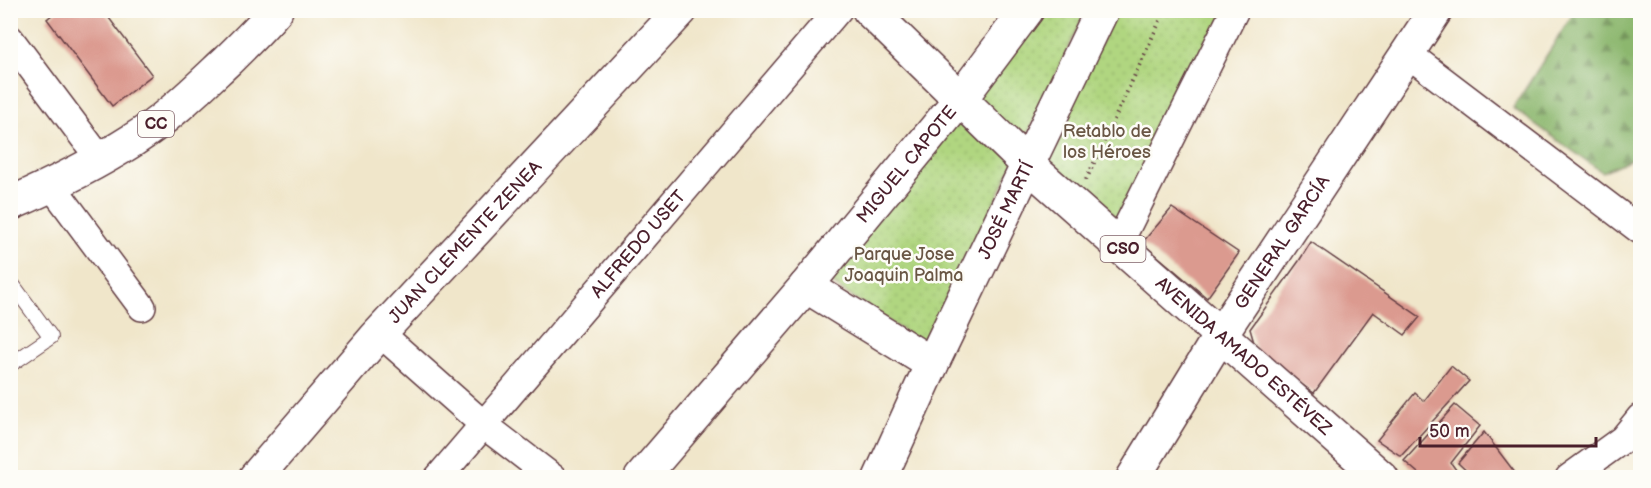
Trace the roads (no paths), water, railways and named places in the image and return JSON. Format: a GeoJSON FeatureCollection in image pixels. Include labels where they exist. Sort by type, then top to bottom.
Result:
{"type":"FeatureCollection","features":[{"type":"Feature","properties":{"kind":"main road","name":"JUAN CLEMENTE ZENEA"},"geometry":{"type":"LineString","coordinates":[[255,477],[380,333],[681,10]]}},
{"type":"Feature","properties":{"kind":"main road","name":"AVENIDA AMADO ESTÉVEZ"},"geometry":{"type":"LineString","coordinates":[[870,10],[1027,164],[1382,477]]}},
{"type":"Feature","properties":{"kind":"main road","name":"MIGUEL CAPOTE"},"geometry":{"type":"LineString","coordinates":[[641,477],[806,286],[961,98],[1027,10]]}},
{"type":"Feature","properties":{"kind":"main road","name":"JOSÉ MARTÍ"},"geometry":{"type":"LineString","coordinates":[[880,477],[1102,10]]}},
{"type":"Feature","properties":{"kind":"main road","name":"GENERAL GARCÍA"},"geometry":{"type":"LineString","coordinates":[[1133,477],[1221,334],[1436,10]]}},
{"type":"Feature","properties":{"kind":"main road","name":"CC"},"geometry":{"type":"LineString","coordinates":[[10,204],[52,186],[133,140],[161,120],[193,94],[267,14]]}},
{"type":"Feature","properties":{"kind":"main road"},"geometry":{"type":"LineString","coordinates":[[806,286],[932,364]]}},
{"type":"Feature","properties":{"kind":"street","name":"ALFREDO USET"},"geometry":{"type":"LineString","coordinates":[[438,477],[838,10]]}},
{"type":"Feature","properties":{"kind":"street"},"geometry":{"type":"LineString","coordinates":[[1118,245],[1235,10]]}},
{"type":"Feature","properties":{"kind":"street"},"geometry":{"type":"LineString","coordinates":[[10,39],[100,159]]}},
{"type":"Feature","properties":{"kind":"street"},"geometry":{"type":"LineString","coordinates":[[1408,54],[1641,230]]}},
{"type":"Feature","properties":{"kind":"street"},"geometry":{"type":"LineString","coordinates":[[52,186],[142,307]]}},
{"type":"Feature","properties":{"kind":"street"},"geometry":{"type":"LineString","coordinates":[[380,333],[484,425],[553,477]]}},
{"type":"Feature","properties":{"kind":"street"},"geometry":{"type":"LineString","coordinates":[[1569,477],[1623,439],[1641,417]]}},
{"type":"Feature","properties":{"kind":"lane"},"geometry":{"type":"LineString","coordinates":[[10,281],[51,337],[10,365]]}},
{"type":"Feature","properties":{"kind":"park label","name":"Retablo de los Héroes"},"geometry":{"type":"Point","coordinates":[1107,141]}},
{"type":"Feature","properties":{"kind":"park label","name":"Parque Jose Joaquin Palma"},"geometry":{"type":"Point","coordinates":[904,264]}}]}
